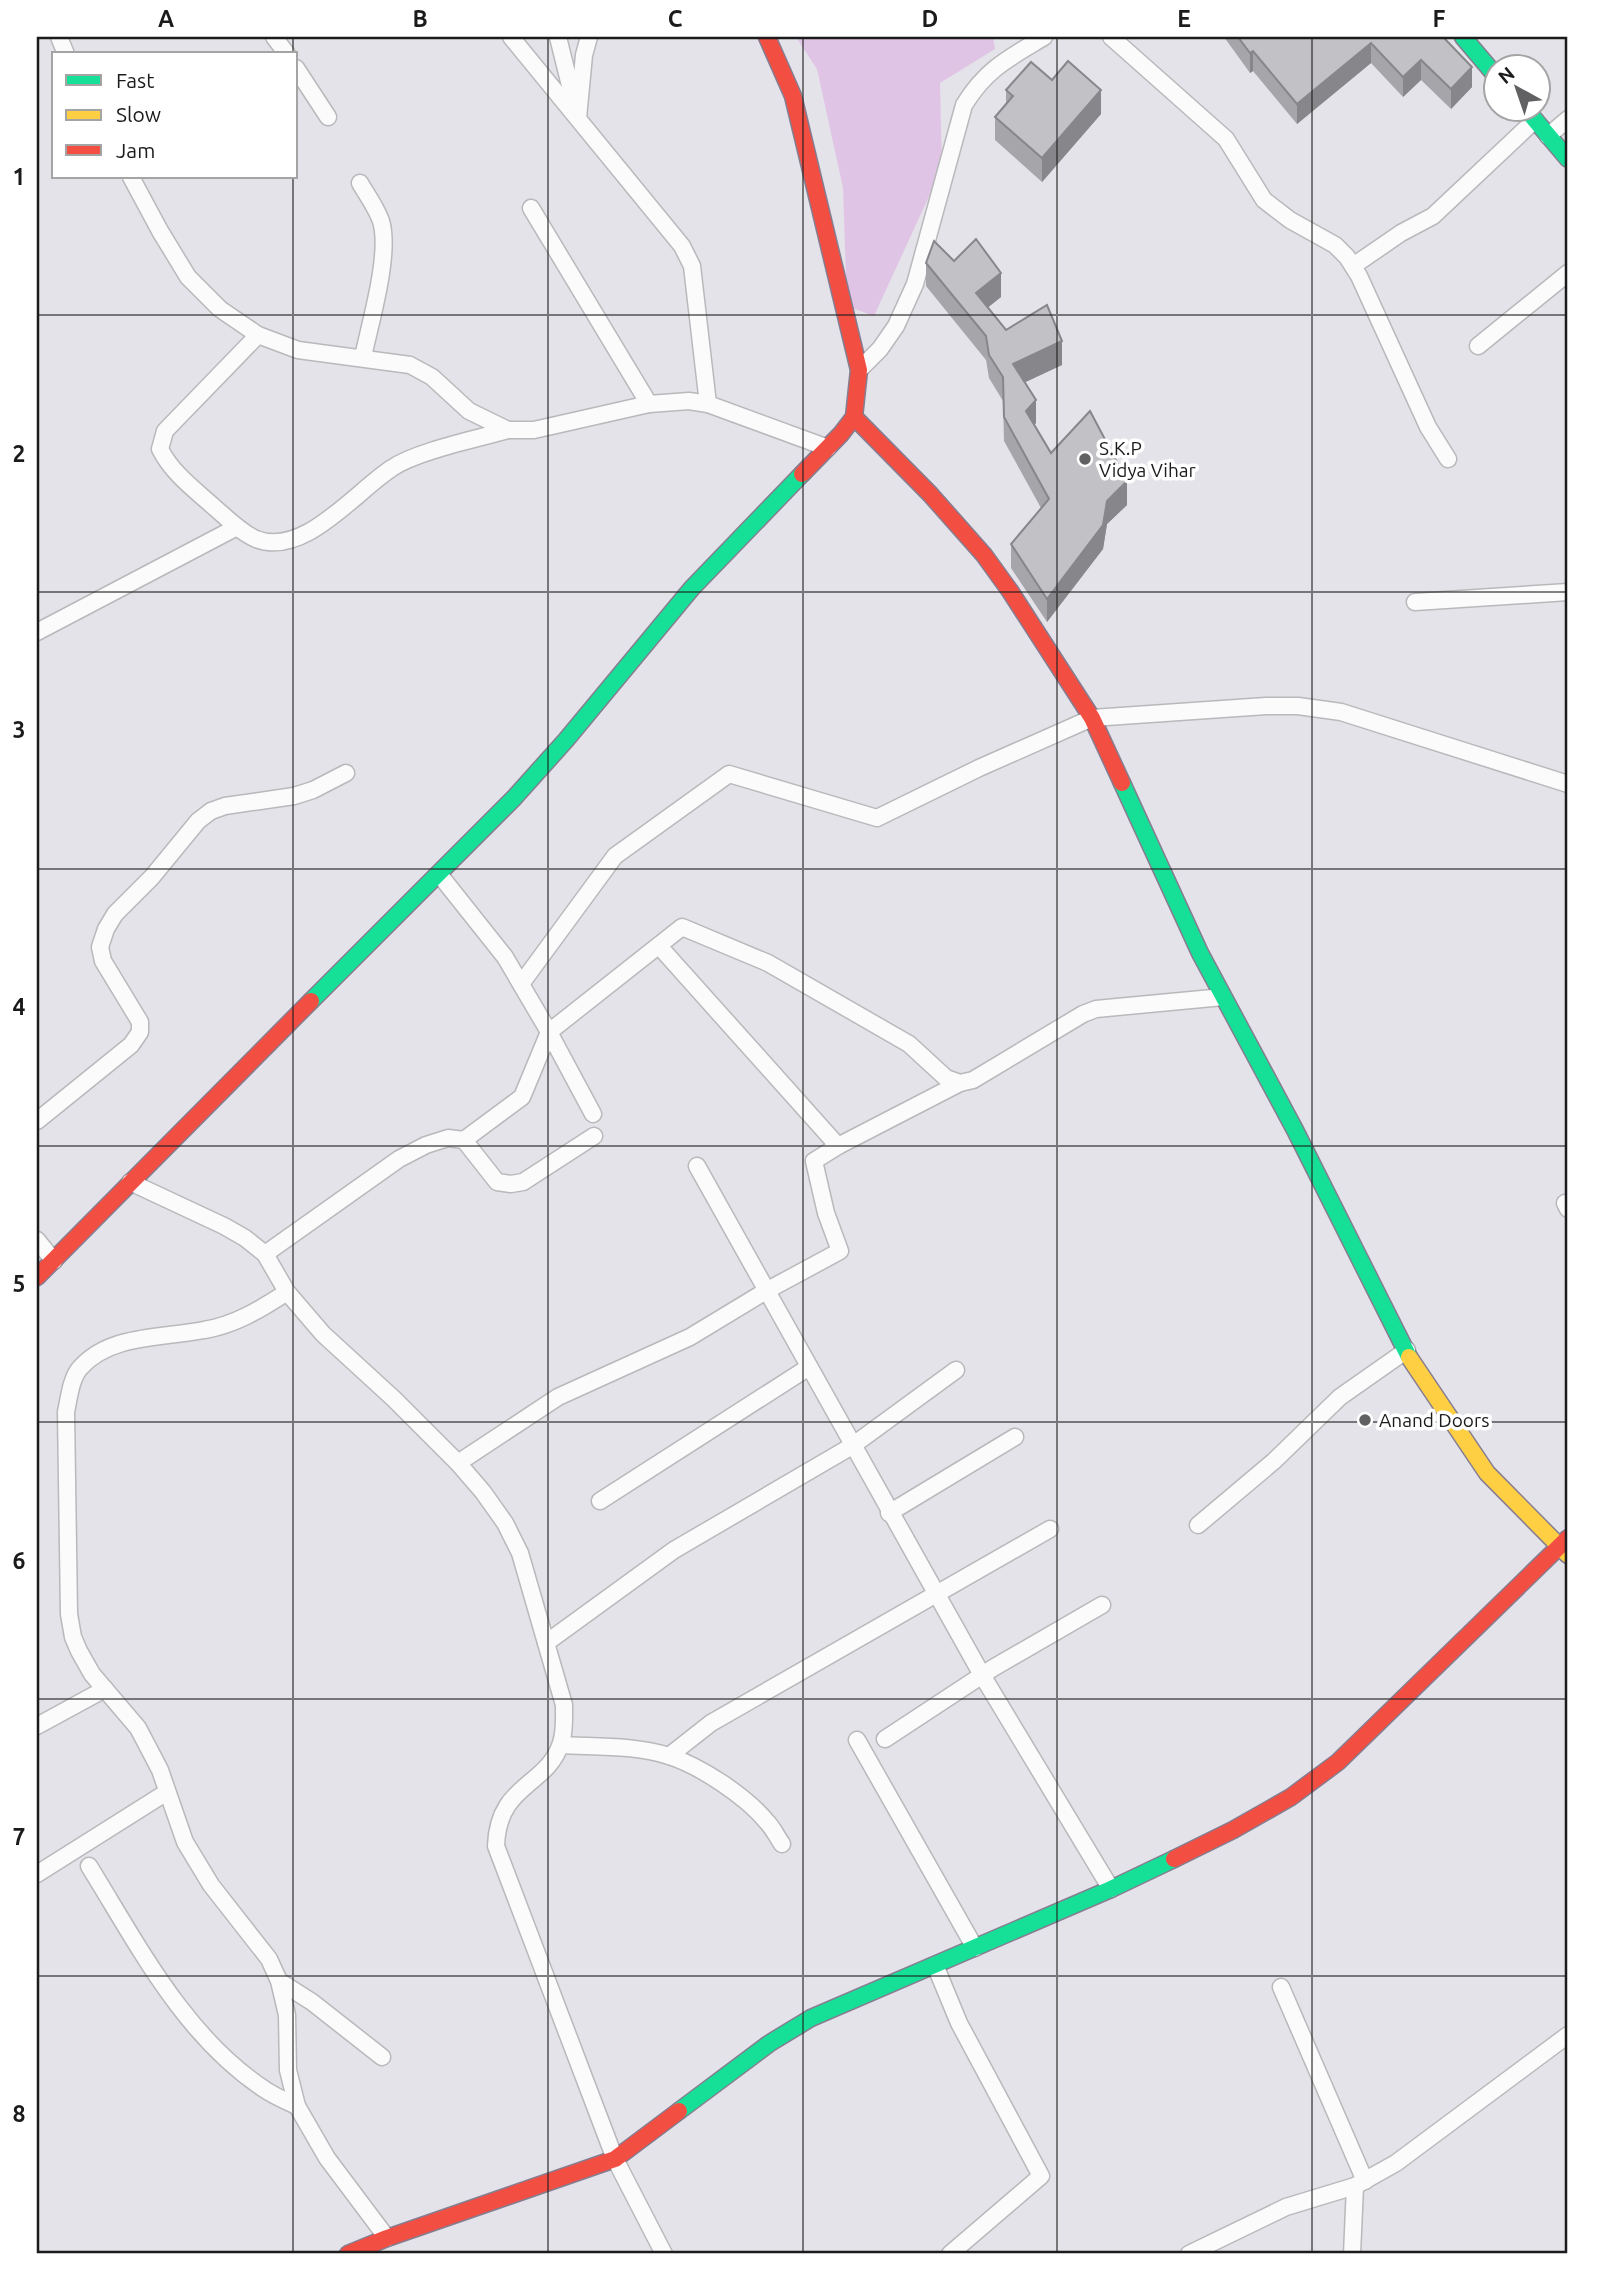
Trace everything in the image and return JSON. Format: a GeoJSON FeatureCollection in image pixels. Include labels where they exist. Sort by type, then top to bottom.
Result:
{"type":"FeatureCollection","features":[{"type":"Feature","properties":{"kind":"street"},"geometry":{"type":"LineString","coordinates":[[274,37],[285,52]]}},
{"type":"Feature","properties":{"kind":"street"},"geometry":{"type":"LineString","coordinates":[[511,37],[682,246],[692,266],[708,404]]}},
{"type":"Feature","properties":{"kind":"street"},"geometry":{"type":"LineString","coordinates":[[558,37],[578,118]]}},
{"type":"Feature","properties":{"kind":"street"},"geometry":{"type":"LineString","coordinates":[[578,118],[584,55],[589,37]]}},
{"type":"Feature","properties":{"kind":"street"},"geometry":{"type":"LineString","coordinates":[[37,1277],[514,798],[566,740],[692,588],[828,448],[853,417],[859,370],[793,96],[767,37]]}},
{"type":"Feature","properties":{"kind":"street"},"geometry":{"type":"LineString","coordinates":[[859,370],[880,349],[896,326],[915,284],[964,105],[976,84],[992,68],[1044,37]]}},
{"type":"Feature","properties":{"kind":"street"},"geometry":{"type":"LineString","coordinates":[[1111,37],[1226,139],[1264,200],[1290,220],[1335,245],[1347,257],[1428,426],[1448,458]]}},
{"type":"Feature","properties":{"kind":"street"},"geometry":{"type":"LineString","coordinates":[[1463,37],[1482,59]]}},
{"type":"Feature","properties":{"kind":"street"},"geometry":{"type":"LineString","coordinates":[[298,71],[328,117]]}},
{"type":"Feature","properties":{"kind":"street"},"geometry":{"type":"LineString","coordinates":[[1548,136],[1568,120]]}},
{"type":"Feature","properties":{"kind":"street"},"geometry":{"type":"LineString","coordinates":[[1353,266],[1401,233],[1433,216],[1522,122]]}},
{"type":"Feature","properties":{"kind":"street"},"geometry":{"type":"LineString","coordinates":[[1537,122],[1568,159]]}},
{"type":"Feature","properties":{"kind":"street"},"geometry":{"type":"LineString","coordinates":[[132,178],[188,277],[220,309],[258,335],[298,350],[410,365],[432,377],[469,411],[508,430]]}},
{"type":"Feature","properties":{"kind":"street"},"geometry":{"type":"LineString","coordinates":[[360,183],[382,224],[383,244],[382,264],[363,358]]}},
{"type":"Feature","properties":{"kind":"street"},"geometry":{"type":"LineString","coordinates":[[531,208],[649,404]]}},
{"type":"Feature","properties":{"kind":"street"},"geometry":{"type":"LineString","coordinates":[[1478,346],[1568,273]]}},
{"type":"Feature","properties":{"kind":"street"},"geometry":{"type":"LineString","coordinates":[[258,335],[165,431],[160,449],[168,466],[237,527],[257,539],[277,543],[321,525],[393,467],[418,456],[508,430],[534,430],[649,404],[689,401],[708,404],[828,448]]}},
{"type":"Feature","properties":{"kind":"street"},"geometry":{"type":"LineString","coordinates":[[352,2253],[387,2238],[614,2159],[770,2043],[811,2018],[1111,1889],[1233,1830],[1291,1797],[1338,1762],[1565,1547],[1487,1473],[1427,1387],[1295,1130],[1200,953],[1092,718],[984,555],[853,417]]}},
{"type":"Feature","properties":{"kind":"street"},"geometry":{"type":"LineString","coordinates":[[37,632],[237,527]]}},
{"type":"Feature","properties":{"kind":"street"},"geometry":{"type":"LineString","coordinates":[[1415,602],[1568,592]]}},
{"type":"Feature","properties":{"kind":"street"},"geometry":{"type":"LineString","coordinates":[[521,984],[615,856],[729,774],[877,817],[1092,718],[1298,706],[1341,712],[1568,784]]}},
{"type":"Feature","properties":{"kind":"street"},"geometry":{"type":"LineString","coordinates":[[37,1121],[131,1045],[140,1032],[140,1022],[103,961],[100,947],[115,914],[152,877],[198,821],[211,811],[225,806],[267,802],[303,793],[346,773]]}},
{"type":"Feature","properties":{"kind":"street"},"geometry":{"type":"LineString","coordinates":[[439,874],[505,957],[550,1032],[593,1114]]}},
{"type":"Feature","properties":{"kind":"street"},"geometry":{"type":"LineString","coordinates":[[265,1254],[399,1159],[426,1145],[448,1138],[464,1140],[522,1097],[550,1032],[682,927],[757,958],[909,1044],[946,1078],[960,1083]]}},
{"type":"Feature","properties":{"kind":"street"},"geometry":{"type":"LineString","coordinates":[[659,946],[838,1146]]}},
{"type":"Feature","properties":{"kind":"street"},"geometry":{"type":"LineString","coordinates":[[458,1463],[558,1397],[690,1337],[766,1291],[840,1251],[826,1213],[814,1161],[838,1146],[960,1083],[973,1080],[1083,1014],[1096,1009],[1223,997]]}},
{"type":"Feature","properties":{"kind":"street"},"geometry":{"type":"LineString","coordinates":[[464,1140],[498,1182],[511,1184],[523,1182],[594,1136]]}},
{"type":"Feature","properties":{"kind":"street"},"geometry":{"type":"LineString","coordinates":[[697,1166],[935,1593],[1111,1889]]}},
{"type":"Feature","properties":{"kind":"street"},"geometry":{"type":"LineString","coordinates":[[130,1182],[223,1226],[245,1238],[265,1254],[287,1292],[323,1334],[458,1463],[505,1523],[520,1553],[564,1705],[564,1724],[561,1745],[549,1765],[519,1790],[503,1810],[496,1830],[496,1846],[614,2159],[664,2254]]}},
{"type":"Feature","properties":{"kind":"street"},"geometry":{"type":"LineString","coordinates":[[37,1240],[54,1261]]}},
{"type":"Feature","properties":{"kind":"street"},"geometry":{"type":"LineString","coordinates":[[287,1292],[230,1324],[122,1343],[97,1354],[79,1368],[66,1412],[69,1614],[72,1637],[92,1674],[138,1728],[159,1770],[191,1853],[211,1885],[269,1959],[279,1981],[287,2015],[288,2070],[298,2106],[327,2158],[387,2238]]}},
{"type":"Feature","properties":{"kind":"street"},"geometry":{"type":"LineString","coordinates":[[1198,1525],[1274,1461],[1340,1397],[1406,1350]]}},
{"type":"Feature","properties":{"kind":"street"},"geometry":{"type":"LineString","coordinates":[[600,1501],[808,1367]]}},
{"type":"Feature","properties":{"kind":"street"},"geometry":{"type":"LineString","coordinates":[[546,1643],[674,1550],[852,1446],[956,1370]]}},
{"type":"Feature","properties":{"kind":"street"},"geometry":{"type":"LineString","coordinates":[[890,1513],[1015,1437]]}},
{"type":"Feature","properties":{"kind":"street"},"geometry":{"type":"LineString","coordinates":[[669,1756],[711,1723],[1049,1529]]}},
{"type":"Feature","properties":{"kind":"street"},"geometry":{"type":"LineString","coordinates":[[885,1739],[982,1675],[1102,1605]]}},
{"type":"Feature","properties":{"kind":"street"},"geometry":{"type":"LineString","coordinates":[[37,1726],[105,1689]]}},
{"type":"Feature","properties":{"kind":"street"},"geometry":{"type":"LineString","coordinates":[[857,1740],[975,1948]]}},
{"type":"Feature","properties":{"kind":"street"},"geometry":{"type":"LineString","coordinates":[[561,1745],[629,1749],[669,1756],[711,1777],[753,1808],[768,1822],[782,1844]]}},
{"type":"Feature","properties":{"kind":"street"},"geometry":{"type":"LineString","coordinates":[[37,1874],[167,1792]]}},
{"type":"Feature","properties":{"kind":"street"},"geometry":{"type":"LineString","coordinates":[[89,1866],[164,1986],[186,2015],[247,2077],[266,2091],[298,2106]]}},
{"type":"Feature","properties":{"kind":"street"},"geometry":{"type":"LineString","coordinates":[[935,1965],[958,2023],[1041,2176],[950,2254]]}},
{"type":"Feature","properties":{"kind":"street"},"geometry":{"type":"LineString","coordinates":[[279,1981],[313,2002],[382,2057]]}},
{"type":"Feature","properties":{"kind":"street"},"geometry":{"type":"LineString","coordinates":[[1281,1987],[1360,2183],[1352,2254]]}},
{"type":"Feature","properties":{"kind":"street"},"geometry":{"type":"LineString","coordinates":[[1189,2254],[1286,2207],[1360,2183],[1424,2143],[1568,2035]]}},
{"type":"Feature","properties":{"kind":"shaded area"},"geometry":{"type":"Polygon","coordinates":[[[796,37],[993,37],[995,49],[940,83],[942,168],[874,316],[847,306],[843,188],[817,69],[796,37]]]}},
{"type":"Feature","properties":{"kind":"building"},"geometry":{"type":"Polygon","coordinates":[[[1238,37],[1446,37],[1444,38],[1472,67],[1451,89],[1421,60],[1403,77],[1371,43],[1297,104],[1238,37]]]}},
{"type":"Feature","properties":{"kind":"building"},"geometry":{"type":"Polygon","coordinates":[[[1068,61],[1101,90],[1042,158],[995,117],[1013,96],[1006,90],[1031,62],[1052,80],[1068,61]]]}},
{"type":"Feature","properties":{"kind":"building","name":"S.K.P Vidya Vihar"},"geometry":{"type":"Polygon","coordinates":[[[976,239],[1001,273],[976,293],[1006,330],[1047,305],[1062,341],[1013,364],[1036,400],[1026,411],[1051,453],[1090,411],[1127,481],[1107,501],[1103,525],[1047,599],[1011,544],[1049,499],[1004,417],[1003,377],[989,355],[986,336],[926,263],[934,241],[954,261],[976,239]]]}},
{"type":"Feature","properties":{"kind":"traffic: fast"},"geometry":{"type":"LineString","coordinates":[[1463,37],[1482,59]]}},
{"type":"Feature","properties":{"kind":"traffic: fast"},"geometry":{"type":"LineString","coordinates":[[1537,122],[1568,159]]}},
{"type":"Feature","properties":{"kind":"traffic: fast"},"geometry":{"type":"LineString","coordinates":[[311,1001],[514,798],[566,740],[692,588],[802,474]]}},
{"type":"Feature","properties":{"kind":"traffic: fast"},"geometry":{"type":"LineString","coordinates":[[1122,783],[1200,953],[1295,1130],[1409,1357]]}},
{"type":"Feature","properties":{"kind":"traffic: fast"},"geometry":{"type":"LineString","coordinates":[[679,2111],[770,2043],[811,2018],[1111,1889],[1174,1859]]}},
{"type":"Feature","properties":{"kind":"traffic: slow"},"geometry":{"type":"LineString","coordinates":[[1409,1357],[1487,1473],[1568,1555]]}},
{"type":"Feature","properties":{"kind":"traffic: jam"},"geometry":{"type":"LineString","coordinates":[[767,37],[793,96],[859,370],[854,417],[802,474]]}},
{"type":"Feature","properties":{"kind":"traffic: jam"},"geometry":{"type":"LineString","coordinates":[[854,417],[930,494],[984,555],[1092,718],[1122,783]]}},
{"type":"Feature","properties":{"kind":"traffic: jam"},"geometry":{"type":"LineString","coordinates":[[37,1277],[311,1001]]}},
{"type":"Feature","properties":{"kind":"traffic: jam"},"geometry":{"type":"LineString","coordinates":[[1174,1859],[1291,1797],[1338,1762],[1568,1538]]}},
{"type":"Feature","properties":{"kind":"traffic: jam"},"geometry":{"type":"LineString","coordinates":[[348,2254],[615,2159],[679,2111]]}},
{"type":"Feature","properties":{"kind":"place","name":"S.K.P Vidya Vihar"},"geometry":{"type":"Point","coordinates":[1085,459]}},
{"type":"Feature","properties":{"kind":"place","name":"Anand Doors"},"geometry":{"type":"Point","coordinates":[1365,1420]}}]}
